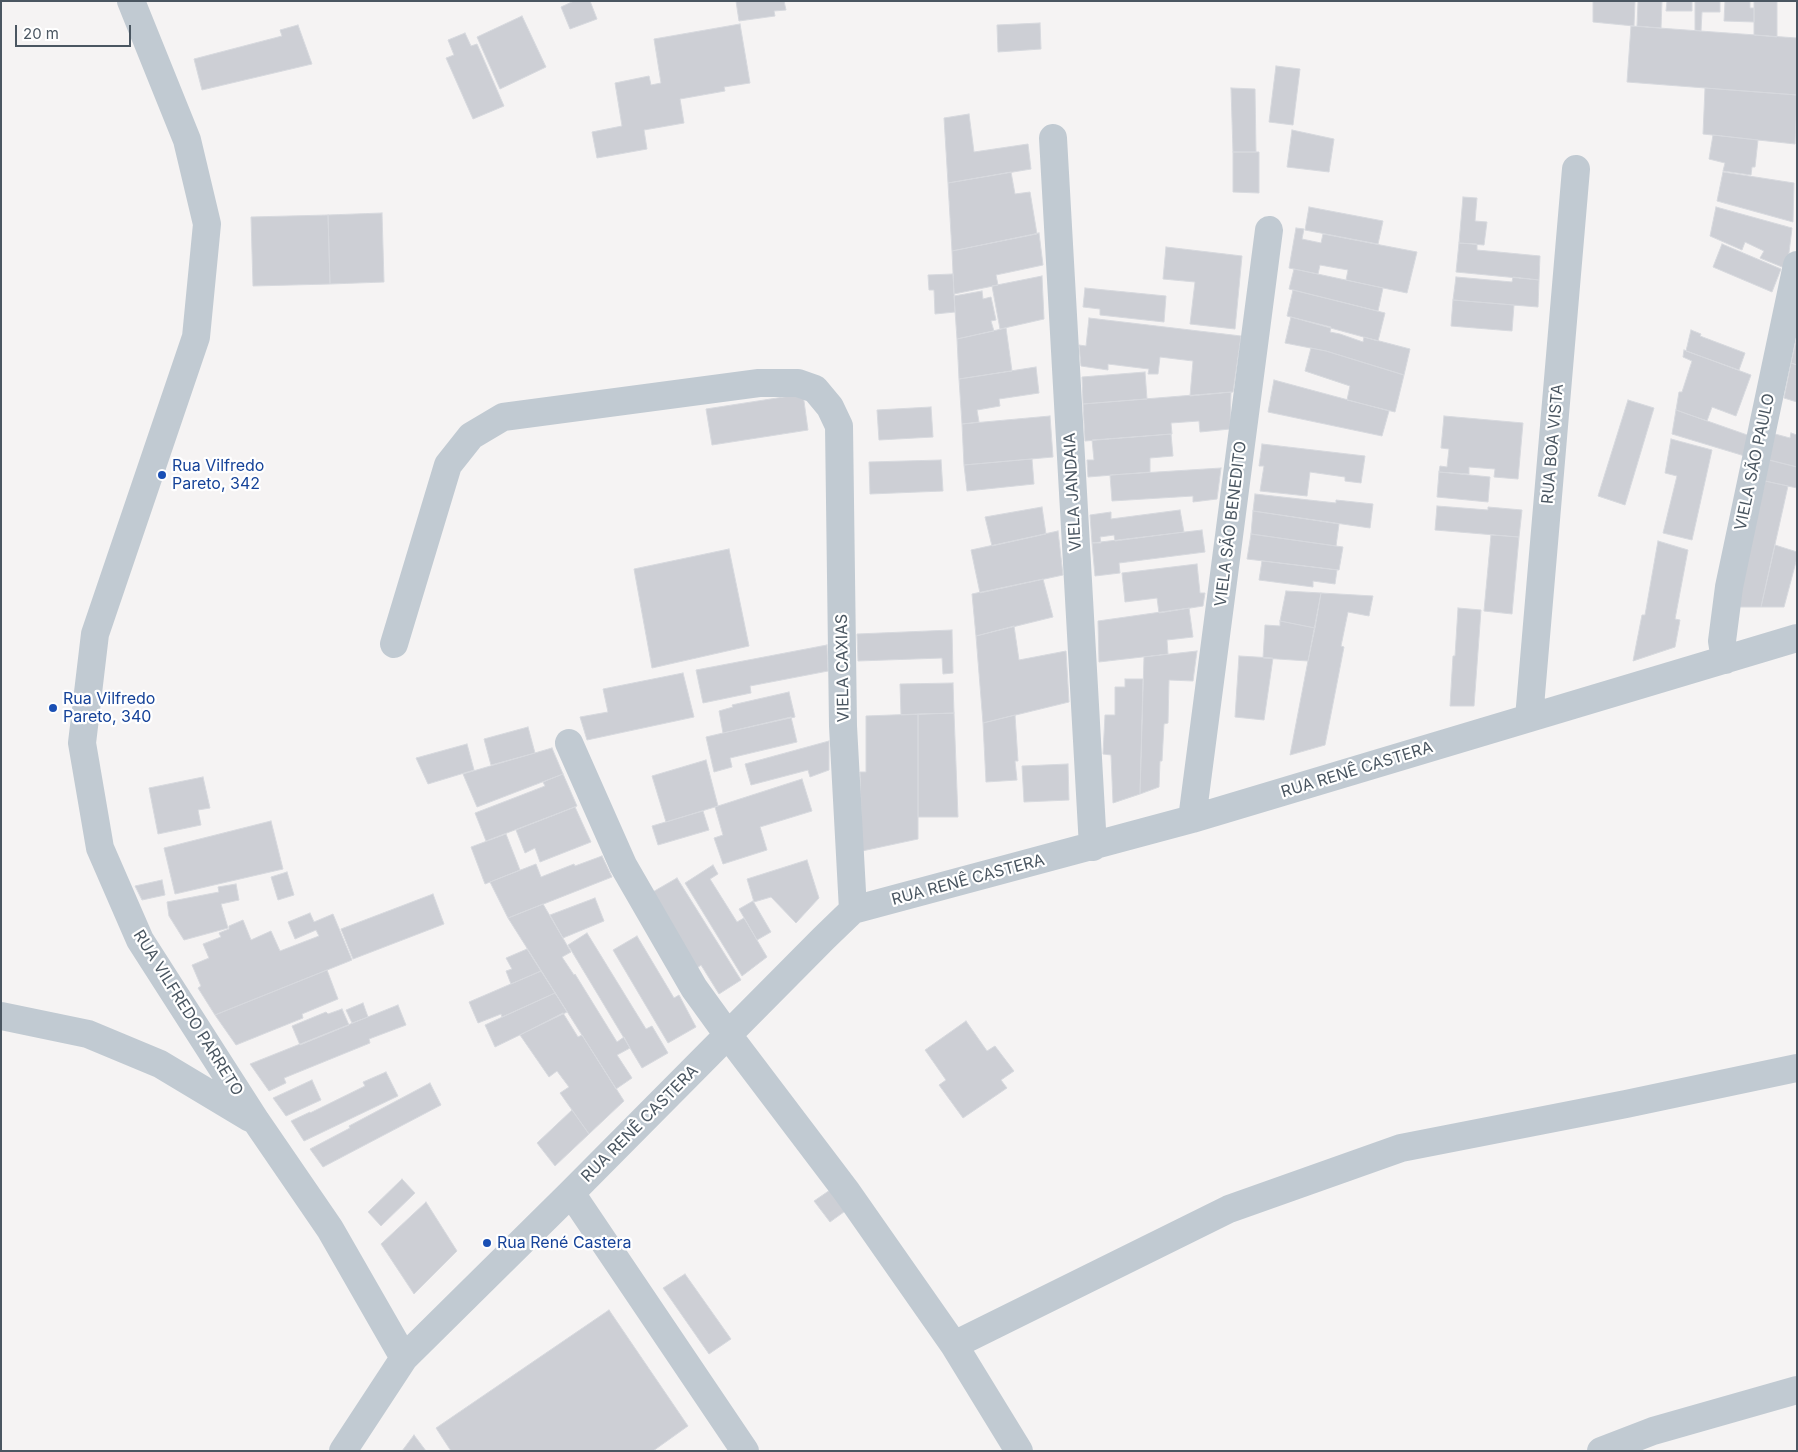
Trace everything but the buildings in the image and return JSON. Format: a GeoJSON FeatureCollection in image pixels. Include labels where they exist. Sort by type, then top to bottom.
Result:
{"type":"FeatureCollection","features":[{"type":"Feature","properties":{"kind":"street","name":"RUA VILFREDO PARRETO"},"geometry":{"type":"LineString","coordinates":[[131,1],[187,140],[207,224],[196,337],[95,634],[82,743],[100,848],[140,940],[256,1121],[330,1229],[404,1358]]}},
{"type":"Feature","properties":{"kind":"street","name":"VIELA JANDAIA"},"geometry":{"type":"LineString","coordinates":[[1053,138],[1094,846]]}},
{"type":"Feature","properties":{"kind":"street","name":"RUA BOA VISTA"},"geometry":{"type":"LineString","coordinates":[[1529,718],[1576,170]]}},
{"type":"Feature","properties":{"kind":"street","name":"VIELA SÃO BENEDITO"},"geometry":{"type":"LineString","coordinates":[[1192,819],[1270,230]]}},
{"type":"Feature","properties":{"kind":"street","name":"VIELA SÃO PAULO"},"geometry":{"type":"LineString","coordinates":[[1725,660],[1722,642],[1729,586],[1797,265]]}},
{"type":"Feature","properties":{"kind":"street","name":"VIELA CAXIAS"},"geometry":{"type":"LineString","coordinates":[[394,644],[448,465],[471,436],[503,417],[759,383],[798,383],[815,389],[830,407],[839,426],[843,726],[853,910]]}},
{"type":"Feature","properties":{"kind":"street","name":"RUA RENÊ CASTERA"},"geometry":{"type":"LineString","coordinates":[[343,1451],[404,1358],[853,910],[1192,819],[1797,638]]}},
{"type":"Feature","properties":{"kind":"street"},"geometry":{"type":"LineString","coordinates":[[569,743],[623,865],[694,988],[847,1192],[954,1345],[1019,1451]]}},
{"type":"Feature","properties":{"kind":"street"},"geometry":{"type":"LineString","coordinates":[[1,1016],[88,1034],[160,1064],[256,1121]]}},
{"type":"Feature","properties":{"kind":"street"},"geometry":{"type":"LineString","coordinates":[[954,1345],[1229,1210],[1401,1148],[1797,1068]]}},
{"type":"Feature","properties":{"kind":"street"},"geometry":{"type":"LineString","coordinates":[[571,1193],[745,1451]]}},
{"type":"Feature","properties":{"kind":"street"},"geometry":{"type":"LineString","coordinates":[[1601,1451],[1653,1431],[1797,1390]]}},
{"type":"Feature","properties":{"kind":"place","name":"Rua Vilfredo Pareto, 342"},"geometry":{"type":"Point","coordinates":[162,475]}},
{"type":"Feature","properties":{"kind":"place","name":"Rua Vilfredo Pareto, 340"},"geometry":{"type":"Point","coordinates":[53,708]}},
{"type":"Feature","properties":{"kind":"place","name":"Rua René Castera"},"geometry":{"type":"Point","coordinates":[487,1243]}}]}
